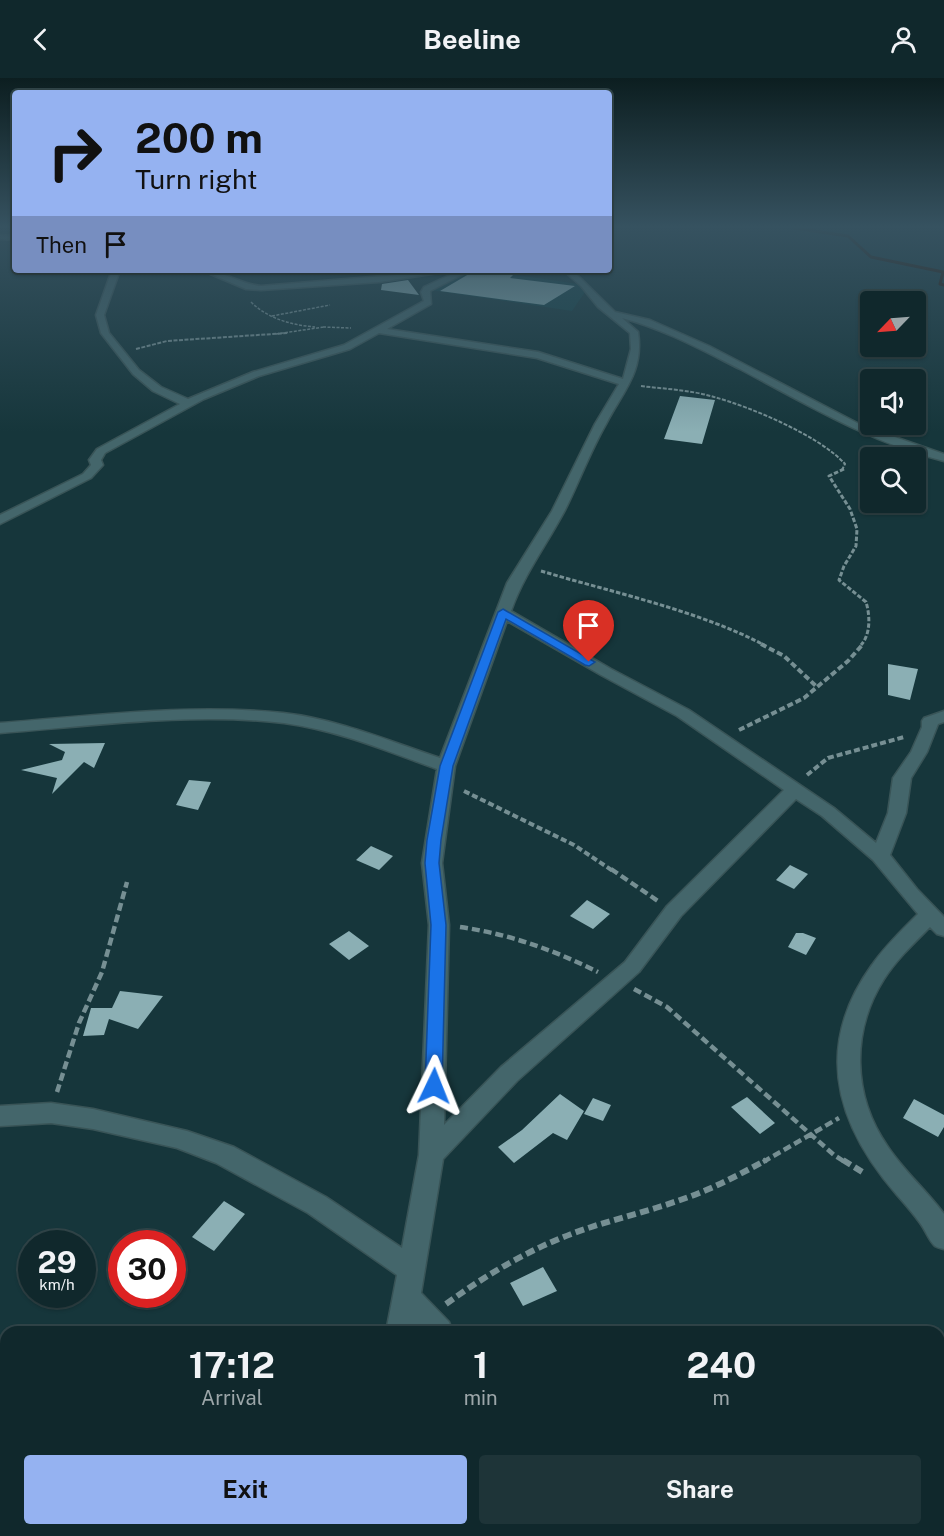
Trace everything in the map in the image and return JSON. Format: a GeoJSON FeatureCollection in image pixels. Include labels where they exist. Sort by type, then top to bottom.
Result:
{"type":"FeatureCollection","features":[{"type":"Feature","properties":{"kind":"street"},"geometry":{"type":"LineString","coordinates":[[107,296],[100,315],[105,333],[122,356],[157,389],[187,403]]}},
{"type":"Feature","properties":{"kind":"street"},"geometry":{"type":"LineString","coordinates":[[0,520],[87,476],[97,465],[95,460],[101,452],[187,403],[256,374],[346,347],[428,302],[425,296]]}},
{"type":"Feature","properties":{"kind":"street"},"geometry":{"type":"LineString","coordinates":[[401,1326],[431,1155],[439,925],[432,863],[445,773],[514,583],[558,511],[600,424],[625,383],[633,365],[635,337],[629,328],[608,312],[594,296]]}},
{"type":"Feature","properties":{"kind":"street"},"geometry":{"type":"LineString","coordinates":[[608,312],[647,322],[706,348],[859,428],[944,458]]}},
{"type":"Feature","properties":{"kind":"street"},"geometry":{"type":"LineString","coordinates":[[378,330],[538,355],[625,383]]}},
{"type":"Feature","properties":{"kind":"street"},"geometry":{"type":"LineString","coordinates":[[503,612],[606,672],[673,707],[796,789],[846,826],[880,856],[937,922],[877,973],[851,1026],[846,1062],[855,1109],[878,1153],[936,1222],[944,1237]]}},
{"type":"Feature","properties":{"kind":"street"},"geometry":{"type":"LineString","coordinates":[[0,728],[179,714],[283,718],[314,722],[336,728],[445,773]]}},
{"type":"Feature","properties":{"kind":"street"},"geometry":{"type":"LineString","coordinates":[[880,856],[897,813],[902,778],[937,722]]}},
{"type":"Feature","properties":{"kind":"street"},"geometry":{"type":"LineString","coordinates":[[431,1155],[516,1068],[617,982],[646,949],[674,911],[796,789]]}},
{"type":"Feature","properties":{"kind":"street"},"geometry":{"type":"LineString","coordinates":[[0,1116],[51,1113],[93,1119],[178,1138],[225,1155],[317,1205],[412,1270]]}},
{"type":"Feature","properties":{"kind":"street"},"geometry":{"type":"LineString","coordinates":[[407,1298],[433,1325]]}},
{"type":"Feature","properties":{"kind":"path"},"geometry":{"type":"LineString","coordinates":[[249,296],[253,304],[271,316],[307,326],[378,330]]}},
{"type":"Feature","properties":{"kind":"path"},"geometry":{"type":"LineString","coordinates":[[271,316],[330,305]]}},
{"type":"Feature","properties":{"kind":"path"},"geometry":{"type":"LineString","coordinates":[[122,356],[140,347],[167,341],[281,334],[324,327]]}},
{"type":"Feature","properties":{"kind":"path"},"geometry":{"type":"LineString","coordinates":[[625,383],[698,394],[736,404],[814,441],[844,461],[844,469],[829,476],[848,507],[858,535],[854,550],[843,566],[839,580],[866,602],[869,624],[865,641],[848,661],[795,704],[760,718],[723,741]]}},
{"type":"Feature","properties":{"kind":"path"},"geometry":{"type":"LineString","coordinates":[[525,566],[692,616],[745,635],[784,656],[816,686]]}},
{"type":"Feature","properties":{"kind":"path"},"geometry":{"type":"LineString","coordinates":[[796,789],[810,771],[828,758],[899,739],[937,722]]}},
{"type":"Feature","properties":{"kind":"path"},"geometry":{"type":"LineString","coordinates":[[445,773],[574,845],[674,911]]}},
{"type":"Feature","properties":{"kind":"path"},"geometry":{"type":"LineString","coordinates":[[51,1113],[79,1023],[108,955],[127,882]]}},
{"type":"Feature","properties":{"kind":"path"},"geometry":{"type":"LineString","coordinates":[[439,925],[498,932],[517,938],[566,956],[667,1006],[810,1134]]}},
{"type":"Feature","properties":{"kind":"path"},"geometry":{"type":"LineString","coordinates":[[433,1325],[476,1282],[553,1242],[591,1227],[625,1219],[685,1198],[759,1165],[855,1109]]}},
{"type":"Feature","properties":{"kind":"shaded area"},"geometry":{"type":"Polygon","coordinates":[[[471,296],[582,296],[572,311],[471,296]]]}},
{"type":"Feature","properties":{"kind":"building"},"geometry":{"type":"Polygon","coordinates":[[[477,296],[559,296],[544,305],[477,296]]]}},
{"type":"Feature","properties":{"kind":"building"},"geometry":{"type":"Polygon","coordinates":[[[680,396],[715,400],[702,444],[664,439],[680,396]]]}},
{"type":"Feature","properties":{"kind":"building"},"geometry":{"type":"Polygon","coordinates":[[[888,664],[918,669],[910,700],[888,695],[888,664]]]}},
{"type":"Feature","properties":{"kind":"building"},"geometry":{"type":"Polygon","coordinates":[[[105,743],[94,768],[84,762],[52,794],[57,778],[21,770],[62,760],[65,752],[49,744],[105,743]]]}},
{"type":"Feature","properties":{"kind":"building"},"geometry":{"type":"Polygon","coordinates":[[[189,780],[211,782],[198,810],[176,805],[189,780]]]}},
{"type":"Feature","properties":{"kind":"building"},"geometry":{"type":"Polygon","coordinates":[[[371,846],[393,856],[379,870],[356,860],[371,846]]]}},
{"type":"Feature","properties":{"kind":"building"},"geometry":{"type":"Polygon","coordinates":[[[790,865],[808,874],[794,889],[776,880],[790,865]]]}},
{"type":"Feature","properties":{"kind":"building"},"geometry":{"type":"Polygon","coordinates":[[[587,900],[610,914],[593,929],[570,916],[587,900]]]}},
{"type":"Feature","properties":{"kind":"building"},"geometry":{"type":"Polygon","coordinates":[[[349,931],[369,946],[349,960],[329,944],[349,931]]]}},
{"type":"Feature","properties":{"kind":"building"},"geometry":{"type":"Polygon","coordinates":[[[796,933],[816,938],[806,955],[788,947],[796,933]]]}},
{"type":"Feature","properties":{"kind":"building"},"geometry":{"type":"Polygon","coordinates":[[[120,991],[163,996],[138,1029],[109,1019],[104,1035],[83,1036],[91,1008],[112,1008],[120,991]]]}},
{"type":"Feature","properties":{"kind":"building"},"geometry":{"type":"Polygon","coordinates":[[[560,1094],[584,1111],[567,1140],[553,1133],[514,1163],[498,1147],[522,1130],[560,1094]]]}},
{"type":"Feature","properties":{"kind":"building"},"geometry":{"type":"Polygon","coordinates":[[[747,1097],[775,1123],[760,1134],[731,1107],[747,1097]]]}},
{"type":"Feature","properties":{"kind":"building"},"geometry":{"type":"Polygon","coordinates":[[[593,1098],[611,1105],[603,1121],[584,1114],[593,1098]]]}},
{"type":"Feature","properties":{"kind":"building"},"geometry":{"type":"Polygon","coordinates":[[[914,1099],[944,1115],[944,1127],[938,1137],[903,1118],[914,1099]]]}},
{"type":"Feature","properties":{"kind":"building"},"geometry":{"type":"Polygon","coordinates":[[[224,1201],[245,1214],[214,1251],[192,1237],[224,1201]]]}},
{"type":"Feature","properties":{"kind":"building"},"geometry":{"type":"Polygon","coordinates":[[[543,1267],[557,1291],[523,1306],[510,1283],[543,1267]]]}},
{"type":"Feature","properties":{"kind":"route"},"geometry":{"type":"LineString","coordinates":[[434,1086],[439,925],[432,863],[434,840],[446,766],[503,612],[589,662]]}}]}
